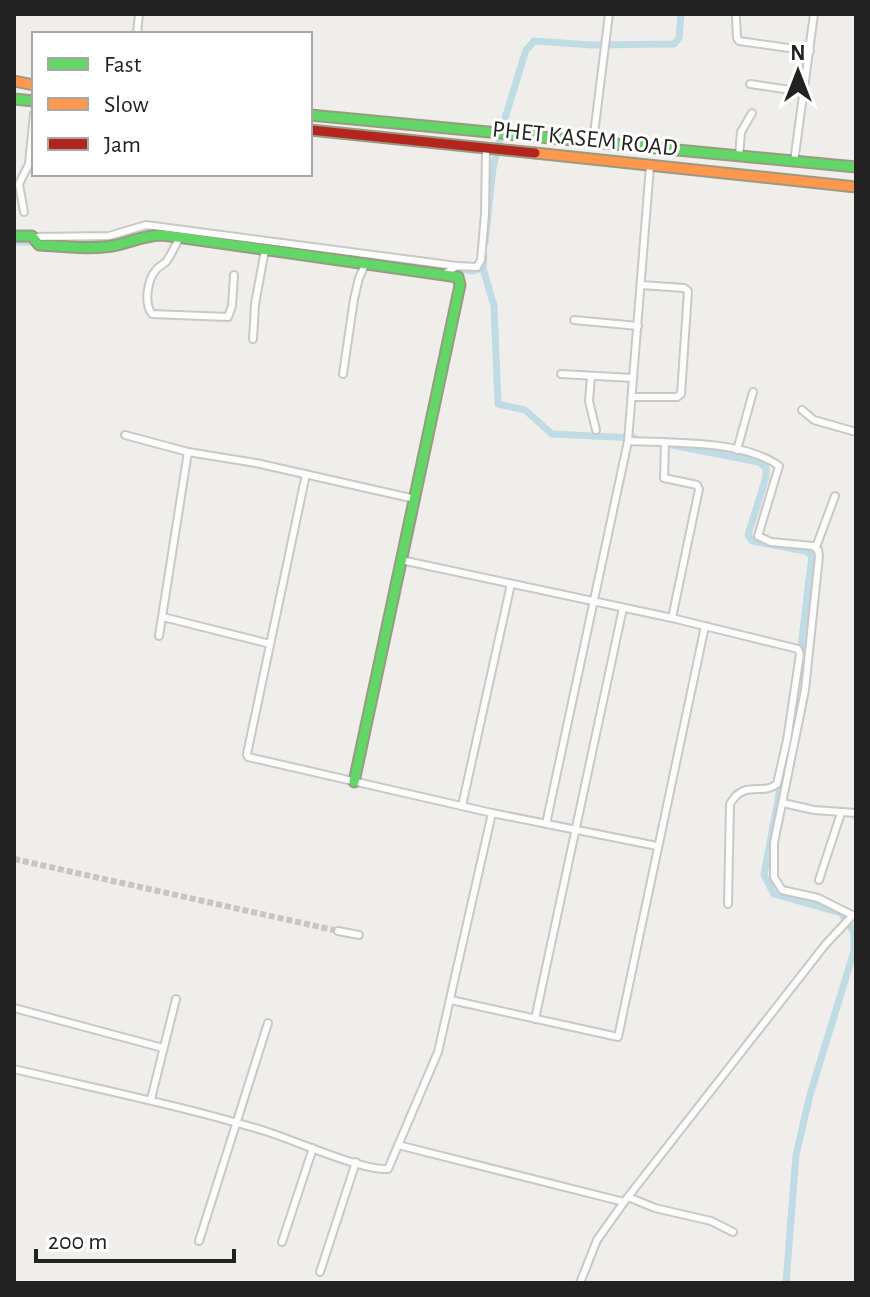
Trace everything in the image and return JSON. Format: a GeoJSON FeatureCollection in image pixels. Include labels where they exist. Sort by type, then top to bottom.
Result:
{"type":"FeatureCollection","features":[{"type":"Feature","properties":{"kind":"main road","name":"PHET KASEM ROAD"},"geometry":{"type":"LineString","coordinates":[[312,115],[856,167]]}},
{"type":"Feature","properties":{"kind":"main road","name":"PHET KASEM ROAD"},"geometry":{"type":"LineString","coordinates":[[312,130],[856,187]]}},
{"type":"Feature","properties":{"kind":"main road"},"geometry":{"type":"LineString","coordinates":[[14,236],[99,247],[114,246],[143,235],[180,238],[365,265],[451,270],[458,277],[460,285],[354,782]]}},
{"type":"Feature","properties":{"kind":"street"},"geometry":{"type":"LineString","coordinates":[[593,142],[609,14]]}},
{"type":"Feature","properties":{"kind":"street"},"geometry":{"type":"LineString","coordinates":[[794,162],[814,14]]}},
{"type":"Feature","properties":{"kind":"street"},"geometry":{"type":"LineString","coordinates":[[736,17],[739,41],[810,51]]}},
{"type":"Feature","properties":{"kind":"street"},"geometry":{"type":"LineString","coordinates":[[750,84],[804,92]]}},
{"type":"Feature","properties":{"kind":"street"},"geometry":{"type":"LineString","coordinates":[[739,156],[741,132],[752,113]]}},
{"type":"Feature","properties":{"kind":"street"},"geometry":{"type":"LineString","coordinates":[[24,212],[19,184],[29,164],[32,134]]}},
{"type":"Feature","properties":{"kind":"street"},"geometry":{"type":"LineString","coordinates":[[35,240],[109,236],[146,225],[451,270],[476,267],[481,260],[494,150]]}},
{"type":"Feature","properties":{"kind":"street"},"geometry":{"type":"LineString","coordinates":[[546,824],[629,439],[650,166]]}},
{"type":"Feature","properties":{"kind":"street"},"geometry":{"type":"LineString","coordinates":[[180,238],[166,262],[153,274],[147,300],[147,308],[152,314],[228,317],[232,306],[234,275]]}},
{"type":"Feature","properties":{"kind":"street"},"geometry":{"type":"LineString","coordinates":[[253,339],[255,304],[265,250]]}},
{"type":"Feature","properties":{"kind":"street"},"geometry":{"type":"LineString","coordinates":[[343,374],[354,299],[365,265]]}},
{"type":"Feature","properties":{"kind":"street"},"geometry":{"type":"LineString","coordinates":[[632,397],[677,397],[681,394],[688,291],[684,288],[641,285]]}},
{"type":"Feature","properties":{"kind":"street"},"geometry":{"type":"LineString","coordinates":[[574,320],[638,326]]}},
{"type":"Feature","properties":{"kind":"street"},"geometry":{"type":"LineString","coordinates":[[561,374],[633,378]]}},
{"type":"Feature","properties":{"kind":"street"},"geometry":{"type":"LineString","coordinates":[[591,377],[589,401],[596,430]]}},
{"type":"Feature","properties":{"kind":"street"},"geometry":{"type":"LineString","coordinates":[[737,450],[753,392]]}},
{"type":"Feature","properties":{"kind":"street"},"geometry":{"type":"LineString","coordinates":[[802,410],[814,420],[856,432]]}},
{"type":"Feature","properties":{"kind":"street"},"geometry":{"type":"LineString","coordinates":[[125,435],[188,452],[415,499]]}},
{"type":"Feature","properties":{"kind":"street"},"geometry":{"type":"LineString","coordinates":[[629,439],[713,445],[737,450],[779,466],[758,536],[771,542],[816,547]]}},
{"type":"Feature","properties":{"kind":"street"},"geometry":{"type":"LineString","coordinates":[[665,443],[664,478],[697,485],[699,489],[672,618]]}},
{"type":"Feature","properties":{"kind":"street"},"geometry":{"type":"LineString","coordinates":[[159,636],[188,452]]}},
{"type":"Feature","properties":{"kind":"street"},"geometry":{"type":"LineString","coordinates":[[306,474],[248,757],[492,813],[657,846]]}},
{"type":"Feature","properties":{"kind":"street"},"geometry":{"type":"LineString","coordinates":[[580,1283],[597,1240],[626,1200],[853,915],[826,901],[778,888],[773,867],[774,843],[805,690],[819,567],[816,547],[835,496]]}},
{"type":"Feature","properties":{"kind":"street"},"geometry":{"type":"LineString","coordinates":[[401,560],[672,618],[798,649],[800,654],[787,740],[777,784],[772,788],[747,789],[735,796],[730,804],[728,904]]}},
{"type":"Feature","properties":{"kind":"street"},"geometry":{"type":"LineString","coordinates":[[462,806],[511,584]]}},
{"type":"Feature","properties":{"kind":"street"},"geometry":{"type":"LineString","coordinates":[[535,1019],[623,608]]}},
{"type":"Feature","properties":{"kind":"street"},"geometry":{"type":"LineString","coordinates":[[163,617],[270,644]]}},
{"type":"Feature","properties":{"kind":"street"},"geometry":{"type":"LineString","coordinates":[[451,1000],[618,1037],[705,626]]}},
{"type":"Feature","properties":{"kind":"street"},"geometry":{"type":"LineString","coordinates":[[783,803],[856,813]]}},
{"type":"Feature","properties":{"kind":"street"},"geometry":{"type":"LineString","coordinates":[[14,1069],[151,1099],[388,1169],[438,1052],[492,813]]}},
{"type":"Feature","properties":{"kind":"street"},"geometry":{"type":"LineString","coordinates":[[819,880],[841,813]]}},
{"type":"Feature","properties":{"kind":"street"},"geometry":{"type":"LineString","coordinates":[[338,931],[359,935]]}},
{"type":"Feature","properties":{"kind":"street"},"geometry":{"type":"LineString","coordinates":[[151,1099],[176,999]]}},
{"type":"Feature","properties":{"kind":"street"},"geometry":{"type":"LineString","coordinates":[[14,1008],[163,1048]]}},
{"type":"Feature","properties":{"kind":"street"},"geometry":{"type":"LineString","coordinates":[[199,1241],[268,1023]]}},
{"type":"Feature","properties":{"kind":"street"},"geometry":{"type":"LineString","coordinates":[[398,1145],[711,1221],[733,1232]]}},
{"type":"Feature","properties":{"kind":"street"},"geometry":{"type":"LineString","coordinates":[[282,1242],[313,1148]]}},
{"type":"Feature","properties":{"kind":"street"},"geometry":{"type":"LineString","coordinates":[[320,1272],[356,1162]]}},
{"type":"Feature","properties":{"kind":"waterway"},"geometry":{"type":"LineString","coordinates":[[485,243],[493,168],[526,50],[534,41],[592,45],[674,44],[679,38],[681,14]]}},
{"type":"Feature","properties":{"kind":"waterway"},"geometry":{"type":"LineString","coordinates":[[14,242],[106,241],[142,229],[167,230]]}},
{"type":"Feature","properties":{"kind":"waterway"},"geometry":{"type":"LineString","coordinates":[[239,240],[473,271],[483,268]]}},
{"type":"Feature","properties":{"kind":"waterway"},"geometry":{"type":"LineString","coordinates":[[484,255],[483,268],[494,306],[498,404],[525,410],[552,434],[634,438]]}},
{"type":"Feature","properties":{"kind":"waterway"},"geometry":{"type":"LineString","coordinates":[[661,443],[759,462],[766,468],[748,535],[752,541],[812,555],[800,655]]}},
{"type":"Feature","properties":{"kind":"waterway"},"geometry":{"type":"LineString","coordinates":[[786,1283],[796,1155],[810,1095],[854,951],[854,932],[841,913],[774,894],[764,875],[788,746]]}},
{"type":"Feature","properties":{"kind":"tunnel"},"geometry":{"type":"LineString","coordinates":[[14,859],[338,931]]}},
{"type":"Feature","properties":{"kind":"traffic: fast"},"geometry":{"type":"LineString","coordinates":[[14,99],[32,101]]}},
{"type":"Feature","properties":{"kind":"traffic: fast"},"geometry":{"type":"LineString","coordinates":[[312,115],[856,167]]}},
{"type":"Feature","properties":{"kind":"traffic: fast"},"geometry":{"type":"LineString","coordinates":[[14,236],[32,236],[39,245],[94,248],[163,235],[458,277],[460,285],[354,782]]}},
{"type":"Feature","properties":{"kind":"traffic: slow"},"geometry":{"type":"LineString","coordinates":[[14,81],[32,85]]}},
{"type":"Feature","properties":{"kind":"traffic: slow"},"geometry":{"type":"LineString","coordinates":[[535,153],[856,187]]}},
{"type":"Feature","properties":{"kind":"traffic: jam"},"geometry":{"type":"LineString","coordinates":[[312,130],[535,153]]}}]}
